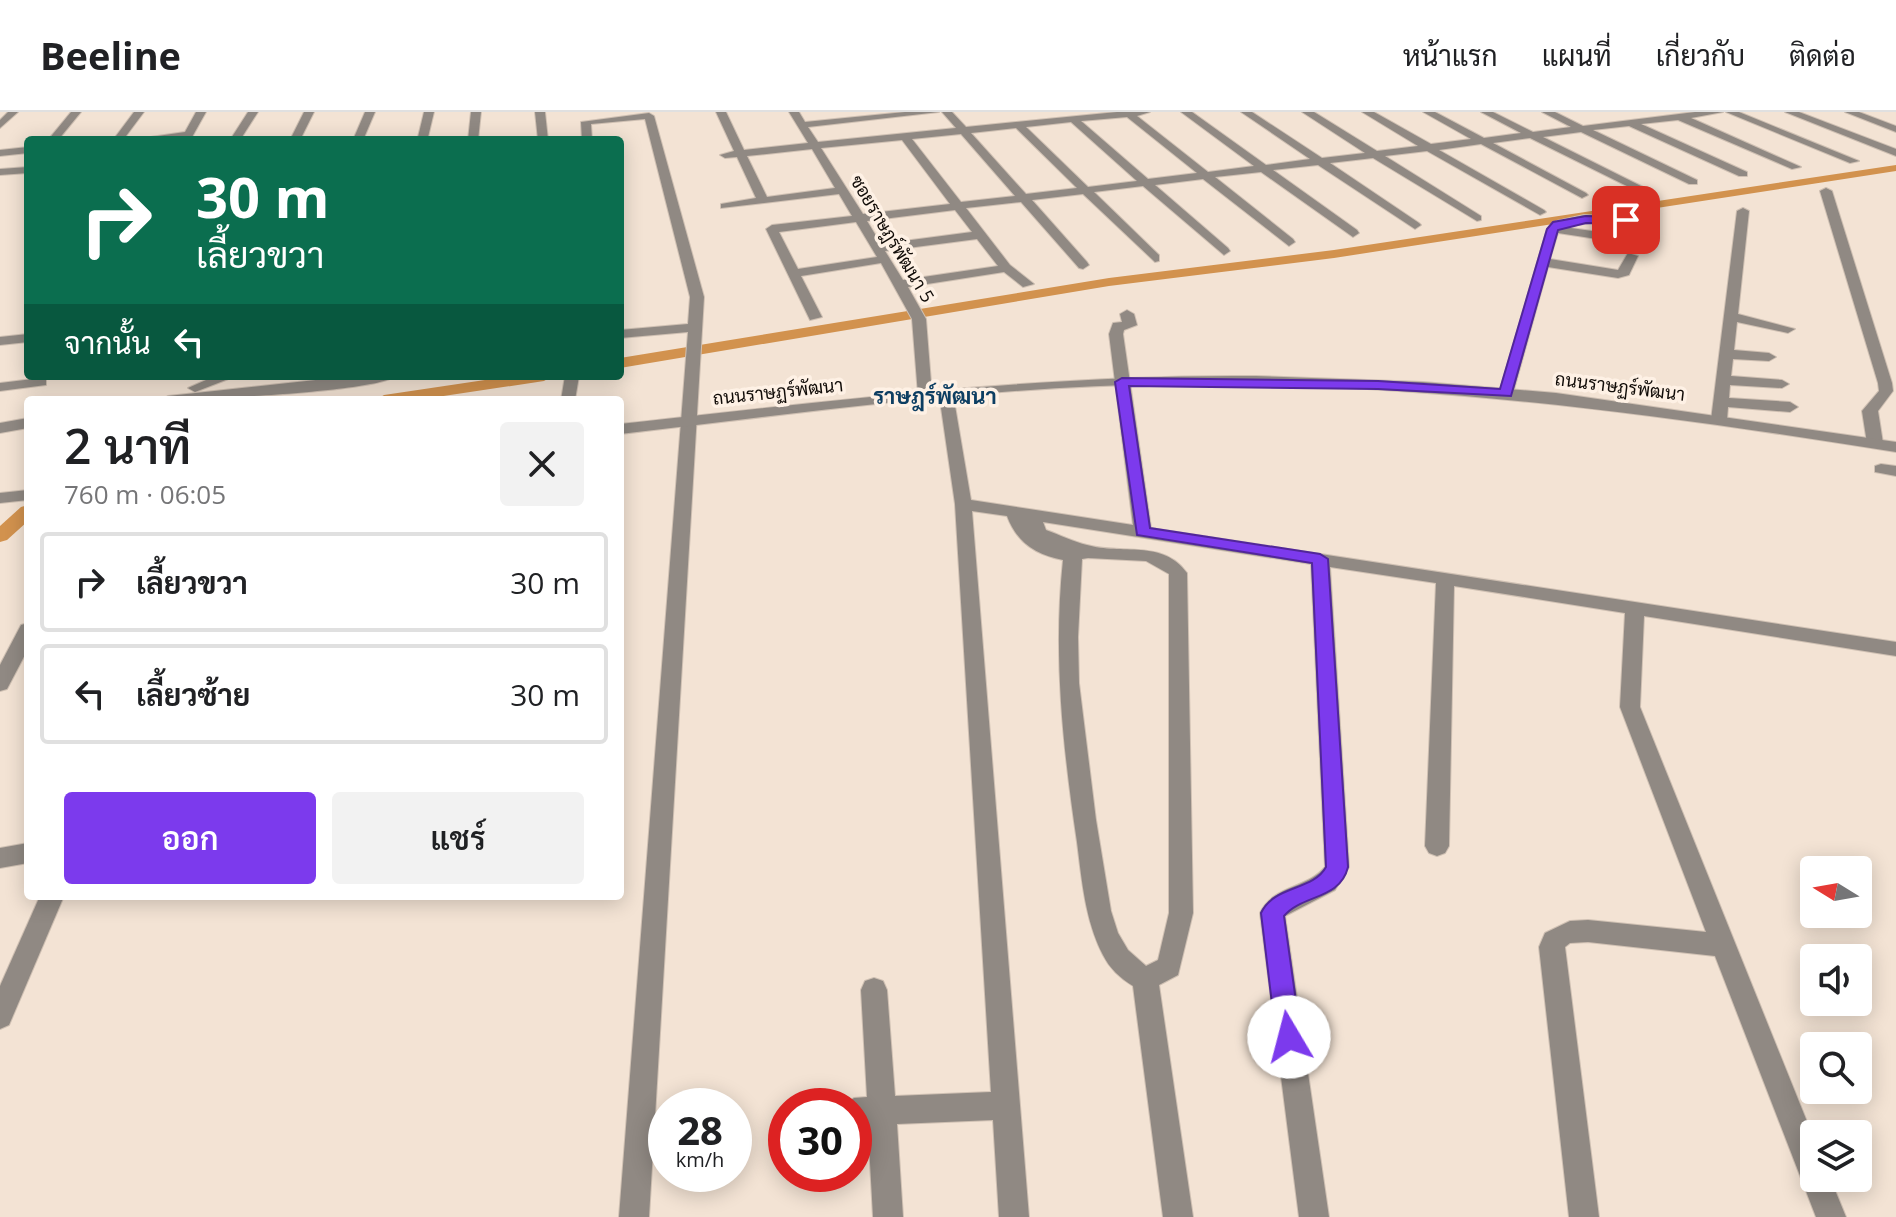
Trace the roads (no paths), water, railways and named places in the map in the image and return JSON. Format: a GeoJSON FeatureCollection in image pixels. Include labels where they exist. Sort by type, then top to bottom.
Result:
{"type":"FeatureCollection","features":[{"type":"Feature","properties":{"kind":"street"},"geometry":{"type":"LineString","coordinates":[[0,125],[13,112]]}},
{"type":"Feature","properties":{"kind":"street"},"geometry":{"type":"LineString","coordinates":[[56,136],[76,112]]}},
{"type":"Feature","properties":{"kind":"street"},"geometry":{"type":"LineString","coordinates":[[121,136],[139,112]]}},
{"type":"Feature","properties":{"kind":"street"},"geometry":{"type":"LineString","coordinates":[[177,136],[188,135],[201,112]]}},
{"type":"Feature","properties":{"kind":"street"},"geometry":{"type":"LineString","coordinates":[[238,136],[253,112]]}},
{"type":"Feature","properties":{"kind":"street"},"geometry":{"type":"LineString","coordinates":[[297,136],[309,112]]}},
{"type":"Feature","properties":{"kind":"street"},"geometry":{"type":"LineString","coordinates":[[360,136],[370,112]]}},
{"type":"Feature","properties":{"kind":"street"},"geometry":{"type":"LineString","coordinates":[[423,136],[429,112]]}},
{"type":"Feature","properties":{"kind":"street"},"geometry":{"type":"LineString","coordinates":[[473,136],[476,112]]}},
{"type":"Feature","properties":{"kind":"street"},"geometry":{"type":"LineString","coordinates":[[540,112],[543,136]]}},
{"type":"Feature","properties":{"kind":"street","name":"ซอยราษฎร์พัฒนา 5"},"geometry":{"type":"LineString","coordinates":[[794,112],[916,312],[963,504],[1014,1217]]}},
{"type":"Feature","properties":{"kind":"street"},"geometry":{"type":"LineString","coordinates":[[803,125],[934,112]]}},
{"type":"Feature","properties":{"kind":"street"},"geometry":{"type":"LineString","coordinates":[[947,112],[1083,265]]}},
{"type":"Feature","properties":{"kind":"street"},"geometry":{"type":"LineString","coordinates":[[725,155],[1145,112]]}},
{"type":"Feature","properties":{"kind":"street"},"geometry":{"type":"LineString","coordinates":[[1186,112],[1353,233]]}},
{"type":"Feature","properties":{"kind":"street"},"geometry":{"type":"LineString","coordinates":[[1246,112],[1415,225]]}},
{"type":"Feature","properties":{"kind":"street"},"geometry":{"type":"LineString","coordinates":[[1307,112],[1477,218]]}},
{"type":"Feature","properties":{"kind":"street"},"geometry":{"type":"LineString","coordinates":[[1367,112],[1540,212]]}},
{"type":"Feature","properties":{"kind":"street"},"geometry":{"type":"LineString","coordinates":[[1428,112],[1582,195]]}},
{"type":"Feature","properties":{"kind":"street"},"geometry":{"type":"LineString","coordinates":[[1486,112],[1641,190]]}},
{"type":"Feature","properties":{"kind":"street"},"geometry":{"type":"LineString","coordinates":[[1547,112],[1693,182]]}},
{"type":"Feature","properties":{"kind":"street"},"geometry":{"type":"LineString","coordinates":[[1607,112],[1743,174]]}},
{"type":"Feature","properties":{"kind":"street"},"geometry":{"type":"LineString","coordinates":[[815,317],[772,229],[1531,135],[1674,114],[1718,112]]}},
{"type":"Feature","properties":{"kind":"street"},"geometry":{"type":"LineString","coordinates":[[1731,112],[1854,161]]}},
{"type":"Feature","properties":{"kind":"street"},"geometry":{"type":"LineString","coordinates":[[1790,112],[1896,153]]}},
{"type":"Feature","properties":{"kind":"street"},"geometry":{"type":"LineString","coordinates":[[1850,112],[1896,129]]}},
{"type":"Feature","properties":{"kind":"street"},"geometry":{"type":"LineString","coordinates":[[725,113],[763,201]]}},
{"type":"Feature","properties":{"kind":"street"},"geometry":{"type":"LineString","coordinates":[[1129,114],[1289,242]]}},
{"type":"Feature","properties":{"kind":"street"},"geometry":{"type":"LineString","coordinates":[[1674,114],[1796,167]]}},
{"type":"Feature","properties":{"kind":"street"},"geometry":{"type":"LineString","coordinates":[[587,136],[586,122],[649,116],[697,297],[686,422],[673,663],[634,1217]]}},
{"type":"Feature","properties":{"kind":"street"},"geometry":{"type":"LineString","coordinates":[[1074,120],[1224,251]]}},
{"type":"Feature","properties":{"kind":"street"},"geometry":{"type":"LineString","coordinates":[[1019,126],[1155,258]]}},
{"type":"Feature","properties":{"kind":"street"},"geometry":{"type":"LineString","coordinates":[[905,137],[1006,268],[1028,284]]}},
{"type":"Feature","properties":{"kind":"street"},"geometry":{"type":"LineString","coordinates":[[0,153],[24,150]]}},
{"type":"Feature","properties":{"kind":"street"},"geometry":{"type":"LineString","coordinates":[[0,172],[24,170]]}},
{"type":"Feature","properties":{"kind":"street"},"geometry":{"type":"LineString","coordinates":[[725,206],[842,190]]}},
{"type":"Feature","properties":{"kind":"street"},"geometry":{"type":"LineString","coordinates":[[1826,191],[1848,271],[1885,383],[1886,391],[1870,411],[1875,443]]}},
{"type":"Feature","properties":{"kind":"street"},"geometry":{"type":"LineString","coordinates":[[1719,420],[1743,211]]}},
{"type":"Feature","properties":{"kind":"street"},"geometry":{"type":"LineString","coordinates":[[1506,393],[1553,229],[1566,222],[1644,218]]}},
{"type":"Feature","properties":{"kind":"street"},"geometry":{"type":"LineString","coordinates":[[1553,229],[1623,239]]}},
{"type":"Feature","properties":{"kind":"street"},"geometry":{"type":"LineString","coordinates":[[793,273],[980,235]]}},
{"type":"Feature","properties":{"kind":"street"},"geometry":{"type":"LineString","coordinates":[[1543,262],[1618,274],[1625,272],[1632,256]]}},
{"type":"Feature","properties":{"kind":"street"},"geometry":{"type":"LineString","coordinates":[[900,284],[1006,268]]}},
{"type":"Feature","properties":{"kind":"street"},"geometry":{"type":"LineString","coordinates":[[1127,314],[1130,325],[1117,328],[1143,532]]}},
{"type":"Feature","properties":{"kind":"street"},"geometry":{"type":"LineString","coordinates":[[1731,317],[1788,329]]}},
{"type":"Feature","properties":{"kind":"street"},"geometry":{"type":"LineString","coordinates":[[624,334],[694,332]]}},
{"type":"Feature","properties":{"kind":"street"},"geometry":{"type":"LineString","coordinates":[[0,341],[24,338]]}},
{"type":"Feature","properties":{"kind":"street"},"geometry":{"type":"LineString","coordinates":[[1727,354],[1769,357]]}},
{"type":"Feature","properties":{"kind":"street"},"geometry":{"type":"LineString","coordinates":[[168,396],[217,380]]}},
{"type":"Feature","properties":{"kind":"street"},"geometry":{"type":"LineString","coordinates":[[203,396],[342,380]]}},
{"type":"Feature","properties":{"kind":"street"},"geometry":{"type":"LineString","coordinates":[[1724,380],[1782,384]]}},
{"type":"Feature","properties":{"kind":"street"},"geometry":{"type":"LineString","coordinates":[[0,387],[41,382]]}},
{"type":"Feature","properties":{"kind":"street","name":"ถนนราษฏร์พัฒนา"},"geometry":{"type":"LineString","coordinates":[[624,429],[1047,385],[1122,382],[1378,385],[1506,393],[1719,420],[1896,447]]}},
{"type":"Feature","properties":{"kind":"street"},"geometry":{"type":"LineString","coordinates":[[1721,402],[1790,407]]}},
{"type":"Feature","properties":{"kind":"street"},"geometry":{"type":"LineString","coordinates":[[0,428],[24,424]]}},
{"type":"Feature","properties":{"kind":"street"},"geometry":{"type":"LineString","coordinates":[[963,504],[1896,649]]}},
{"type":"Feature","properties":{"kind":"street"},"geometry":{"type":"LineString","coordinates":[[1023,513],[1027,539],[1038,547],[1157,558],[1172,564],[1178,573],[1181,913],[1169,967],[1145,979]]}},
{"type":"Feature","properties":{"kind":"street"},"geometry":{"type":"LineString","coordinates":[[1078,551],[1067,613],[1070,699],[1099,911],[1109,945],[1124,967],[1145,979]]}},
{"type":"Feature","properties":{"kind":"street"},"geometry":{"type":"LineString","coordinates":[[1314,1217],[1272,913],[1282,902],[1326,883],[1335,876],[1337,867],[1320,559]]}},
{"type":"Feature","properties":{"kind":"street"},"geometry":{"type":"LineString","coordinates":[[1437,846],[1445,579]]}},
{"type":"Feature","properties":{"kind":"street"},"geometry":{"type":"LineString","coordinates":[[1635,608],[1630,707],[1800,1142]]}},
{"type":"Feature","properties":{"kind":"street"},"geometry":{"type":"LineString","coordinates":[[0,684],[8,653],[24,635]]}},
{"type":"Feature","properties":{"kind":"street"},"geometry":{"type":"LineString","coordinates":[[0,858],[24,854]]}},
{"type":"Feature","properties":{"kind":"street"},"geometry":{"type":"LineString","coordinates":[[0,1016],[50,900]]}},
{"type":"Feature","properties":{"kind":"street"},"geometry":{"type":"LineString","coordinates":[[1584,1217],[1552,947],[1554,939],[1559,935],[1591,931],[1722,946]]}},
{"type":"Feature","properties":{"kind":"street"},"geometry":{"type":"LineString","coordinates":[[1145,979],[1178,1217]]}},
{"type":"Feature","properties":{"kind":"street"},"geometry":{"type":"LineString","coordinates":[[874,990],[888,1217]]}},
{"type":"Feature","properties":{"kind":"street"},"geometry":{"type":"LineString","coordinates":[[872,1111],[1006,1105]]}},
{"type":"Feature","properties":{"kind":"street"},"geometry":{"type":"LineString","coordinates":[[1820,1192],[1831,1217]]}},
{"type":"Feature","properties":{"kind":"waterway"},"geometry":{"type":"LineString","coordinates":[[624,362],[1109,282],[1334,254],[1896,168]]}},
{"type":"Feature","properties":{"kind":"waterway"},"geometry":{"type":"LineString","coordinates":[[411,396],[517,380]]}},
{"type":"Feature","properties":{"kind":"waterway"},"geometry":{"type":"LineString","coordinates":[[0,536],[24,515]]}},
{"type":"Feature","properties":{"kind":"district","name":"ราษฎร์พัฒนา"},"geometry":{"type":"Point","coordinates":[935,396]}}]}
